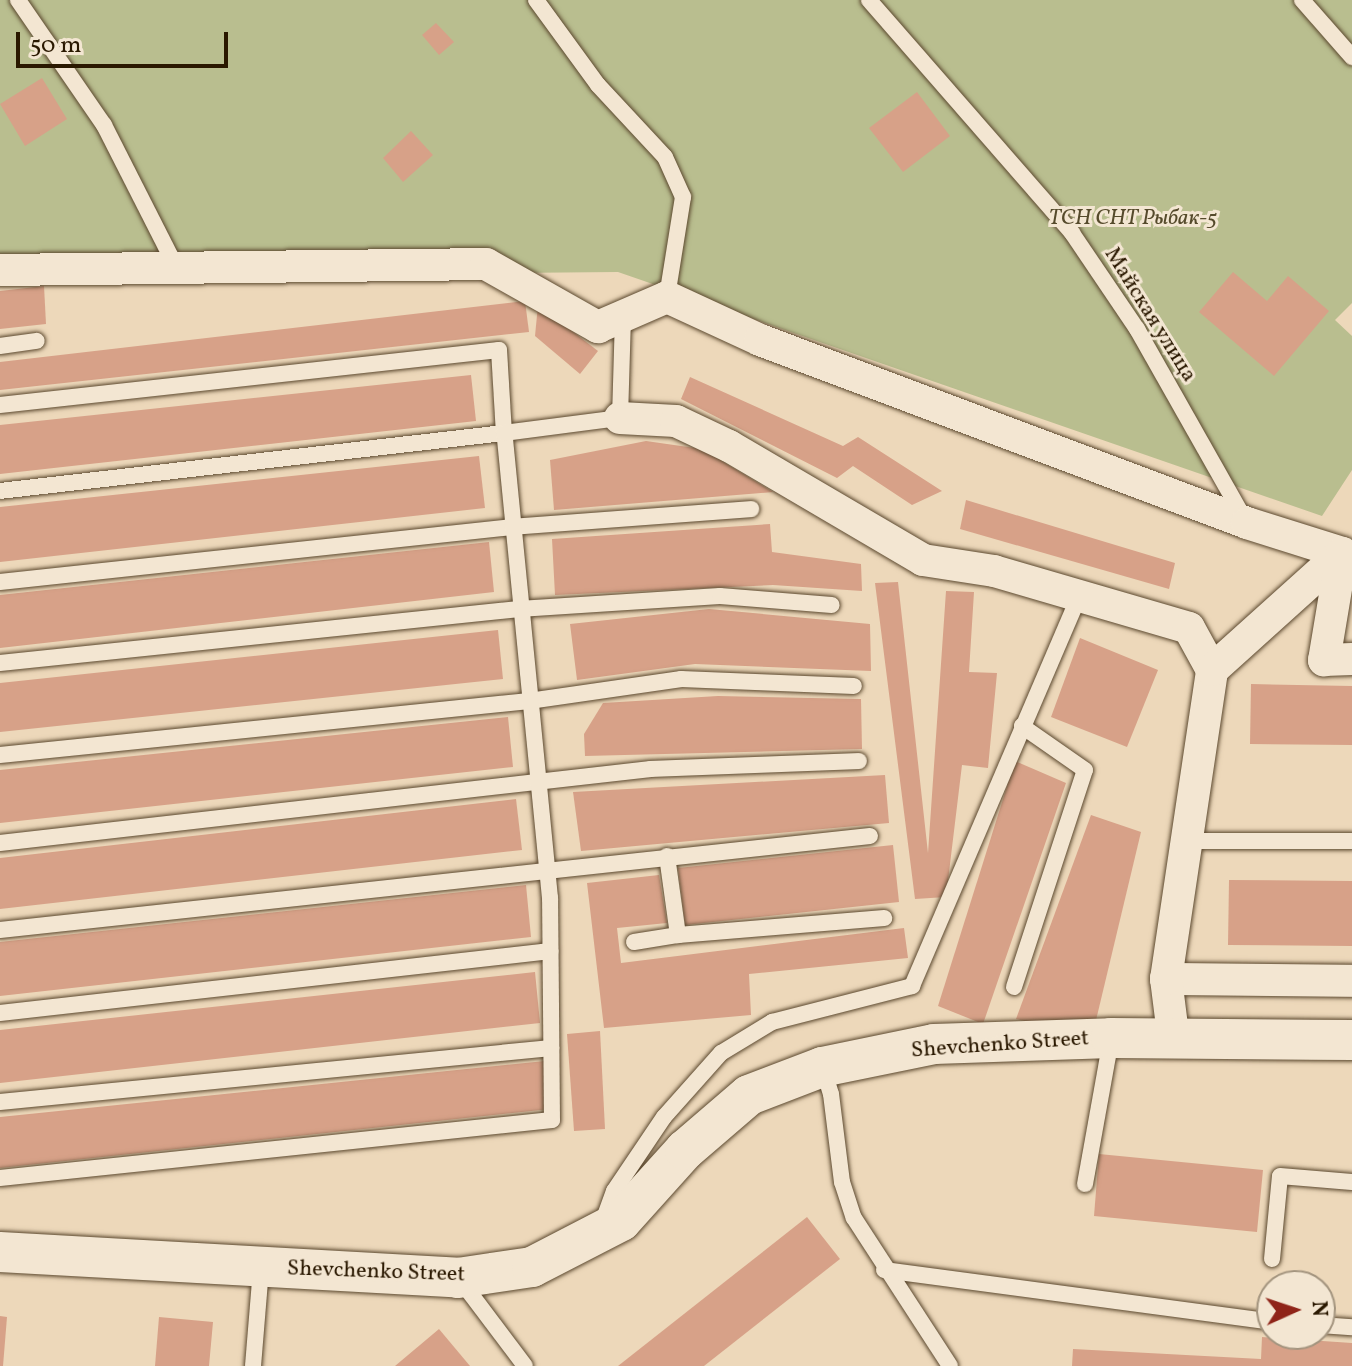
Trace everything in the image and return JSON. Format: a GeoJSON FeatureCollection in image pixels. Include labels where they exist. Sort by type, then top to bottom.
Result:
{"type":"FeatureCollection","features":[{"type":"Feature","properties":{"kind":"street"},"geometry":{"type":"LineString","coordinates":[[0,270],[486,264],[598,327],[667,297],[760,340],[1247,523],[1347,543]]}},
{"type":"Feature","properties":{"kind":"street"},"geometry":{"type":"LineString","coordinates":[[620,418],[676,421],[702,433],[923,560],[994,571],[1189,628],[1212,670],[1166,979],[1174,1042]]}},
{"type":"Feature","properties":{"kind":"street"},"geometry":{"type":"LineString","coordinates":[[1347,543],[1324,660],[1352,659]]}},
{"type":"Feature","properties":{"kind":"street"},"geometry":{"type":"LineString","coordinates":[[1212,670],[1347,543]]}},
{"type":"Feature","properties":{"kind":"street"},"geometry":{"type":"LineString","coordinates":[[1166,979],[1352,981]]}},
{"type":"Feature","properties":{"kind":"street","name":"Shevchenko Street"},"geometry":{"type":"LineString","coordinates":[[0,1252],[458,1278],[532,1267],[621,1221],[685,1150],[749,1095],[822,1067],[934,1044],[1111,1038],[1174,1042],[1352,1040]]}},
{"type":"Feature","properties":{"kind":"lane"},"geometry":{"type":"LineString","coordinates":[[18,0],[104,125],[176,267]]}},
{"type":"Feature","properties":{"kind":"lane"},"geometry":{"type":"LineString","coordinates":[[536,0],[598,85],[665,157],[683,197],[667,297]]}},
{"type":"Feature","properties":{"kind":"lane","name":"Майская улица"},"geometry":{"type":"LineString","coordinates":[[869,0],[1072,233],[1137,329],[1247,523]]}},
{"type":"Feature","properties":{"kind":"lane"},"geometry":{"type":"LineString","coordinates":[[1302,0],[1352,57]]}},
{"type":"Feature","properties":{"kind":"lane"},"geometry":{"type":"LineString","coordinates":[[0,491],[620,418],[623,316]]}},
{"type":"Feature","properties":{"kind":"lane"},"geometry":{"type":"LineString","coordinates":[[0,346],[37,341]]}},
{"type":"Feature","properties":{"kind":"lane"},"geometry":{"type":"LineString","coordinates":[[0,405],[499,350],[519,609],[547,868],[552,1120],[0,1178]]}},
{"type":"Feature","properties":{"kind":"lane"},"geometry":{"type":"LineString","coordinates":[[0,582],[512,527],[751,509]]}},
{"type":"Feature","properties":{"kind":"lane"},"geometry":{"type":"LineString","coordinates":[[0,663],[519,609],[720,596],[832,605]]}},
{"type":"Feature","properties":{"kind":"lane"},"geometry":{"type":"LineString","coordinates":[[599,1233],[614,1191],[655,1130],[721,1053],[772,1022],[912,986],[1079,597]]}},
{"type":"Feature","properties":{"kind":"lane"},"geometry":{"type":"LineString","coordinates":[[0,755],[529,701],[681,679],[854,686]]}},
{"type":"Feature","properties":{"kind":"lane"},"geometry":{"type":"LineString","coordinates":[[1014,987],[1085,770],[1022,726]]}},
{"type":"Feature","properties":{"kind":"lane"},"geometry":{"type":"LineString","coordinates":[[0,843],[651,769],[859,761]]}},
{"type":"Feature","properties":{"kind":"lane"},"geometry":{"type":"LineString","coordinates":[[0,930],[547,868],[870,836]]}},
{"type":"Feature","properties":{"kind":"lane"},"geometry":{"type":"LineString","coordinates":[[1188,841],[1352,841]]}},
{"type":"Feature","properties":{"kind":"lane"},"geometry":{"type":"LineString","coordinates":[[667,856],[678,935]]}},
{"type":"Feature","properties":{"kind":"lane"},"geometry":{"type":"LineString","coordinates":[[634,942],[678,935],[884,918]]}},
{"type":"Feature","properties":{"kind":"lane"},"geometry":{"type":"LineString","coordinates":[[0,1013],[551,951]]}},
{"type":"Feature","properties":{"kind":"lane"},"geometry":{"type":"LineString","coordinates":[[1085,1184],[1111,1038]]}},
{"type":"Feature","properties":{"kind":"lane"},"geometry":{"type":"LineString","coordinates":[[0,1102],[551,1048]]}},
{"type":"Feature","properties":{"kind":"lane"},"geometry":{"type":"LineString","coordinates":[[822,1067],[831,1094],[842,1182],[884,1270],[950,1366]]}},
{"type":"Feature","properties":{"kind":"lane"},"geometry":{"type":"LineString","coordinates":[[1272,1259],[1280,1176],[1352,1182]]}},
{"type":"Feature","properties":{"kind":"lane"},"geometry":{"type":"LineString","coordinates":[[253,1366],[261,1268]]}},
{"type":"Feature","properties":{"kind":"lane"},"geometry":{"type":"LineString","coordinates":[[884,1270],[1256,1320]]}},
{"type":"Feature","properties":{"kind":"lane"},"geometry":{"type":"LineString","coordinates":[[458,1278],[525,1366]]}},
{"type":"Feature","properties":{"kind":"green space","name":"ТСН СНТ Рыбак-5"},"geometry":{"type":"Polygon","coordinates":[[[0,0],[1352,0],[1352,303],[1335,320],[1352,336],[1352,470],[1322,516],[618,272],[0,277],[0,0]]]}},
{"type":"Feature","properties":{"kind":"building"},"geometry":{"type":"Polygon","coordinates":[[[436,23],[454,42],[439,55],[422,35],[436,23]]]}},
{"type":"Feature","properties":{"kind":"building"},"geometry":{"type":"Polygon","coordinates":[[[42,78],[67,119],[25,146],[0,104],[42,78]]]}},
{"type":"Feature","properties":{"kind":"building"},"geometry":{"type":"Polygon","coordinates":[[[917,92],[950,136],[903,172],[869,128],[917,92]]]}},
{"type":"Feature","properties":{"kind":"building"},"geometry":{"type":"Polygon","coordinates":[[[411,131],[433,155],[403,182],[383,158],[411,131]]]}},
{"type":"Feature","properties":{"kind":"building"},"geometry":{"type":"Polygon","coordinates":[[[1233,272],[1267,301],[1288,276],[1329,311],[1274,376],[1199,312],[1233,272]]]}},
{"type":"Feature","properties":{"kind":"building"},"geometry":{"type":"Polygon","coordinates":[[[44,286],[46,324],[0,329],[0,291],[44,286]]]}},
{"type":"Feature","properties":{"kind":"building"},"geometry":{"type":"Polygon","coordinates":[[[525,301],[529,332],[0,390],[0,362],[525,301]]]}},
{"type":"Feature","properties":{"kind":"building"},"geometry":{"type":"Polygon","coordinates":[[[538,305],[598,351],[580,374],[535,336],[538,305]]]}},
{"type":"Feature","properties":{"kind":"building"},"geometry":{"type":"Polygon","coordinates":[[[471,375],[476,421],[0,474],[0,425],[471,375]]]}},
{"type":"Feature","properties":{"kind":"building"},"geometry":{"type":"Polygon","coordinates":[[[690,377],[843,446],[858,437],[942,491],[912,505],[853,466],[837,478],[681,399],[690,377]]]}},
{"type":"Feature","properties":{"kind":"building"},"geometry":{"type":"Polygon","coordinates":[[[646,441],[702,449],[773,492],[554,510],[550,460],[646,441]]]}},
{"type":"Feature","properties":{"kind":"building"},"geometry":{"type":"Polygon","coordinates":[[[479,456],[485,508],[0,562],[0,507],[479,456]]]}},
{"type":"Feature","properties":{"kind":"building"},"geometry":{"type":"Polygon","coordinates":[[[966,500],[1175,563],[1169,589],[960,529],[966,500]]]}},
{"type":"Feature","properties":{"kind":"building"},"geometry":{"type":"Polygon","coordinates":[[[770,524],[772,552],[861,564],[862,591],[773,585],[555,595],[552,539],[770,524]]]}},
{"type":"Feature","properties":{"kind":"building"},"geometry":{"type":"Polygon","coordinates":[[[489,542],[494,592],[0,648],[0,595],[489,542]]]}},
{"type":"Feature","properties":{"kind":"building"},"geometry":{"type":"Polygon","coordinates":[[[898,582],[928,853],[946,591],[974,592],[969,672],[997,673],[988,768],[962,765],[946,897],[915,899],[875,583],[898,582]]]}},
{"type":"Feature","properties":{"kind":"building"},"geometry":{"type":"Polygon","coordinates":[[[709,609],[870,624],[871,671],[695,664],[577,680],[570,624],[709,609]]]}},
{"type":"Feature","properties":{"kind":"building"},"geometry":{"type":"Polygon","coordinates":[[[498,630],[503,679],[0,732],[0,683],[498,630]]]}},
{"type":"Feature","properties":{"kind":"building"},"geometry":{"type":"Polygon","coordinates":[[[1080,638],[1158,670],[1127,747],[1051,717],[1080,638]]]}},
{"type":"Feature","properties":{"kind":"building"},"geometry":{"type":"Polygon","coordinates":[[[1251,684],[1352,686],[1352,745],[1250,744],[1251,684]]]}},
{"type":"Feature","properties":{"kind":"building"},"geometry":{"type":"Polygon","coordinates":[[[718,696],[861,699],[862,749],[585,756],[584,734],[603,703],[718,696]]]}},
{"type":"Feature","properties":{"kind":"building"},"geometry":{"type":"Polygon","coordinates":[[[508,717],[513,767],[0,823],[0,770],[508,717]]]}},
{"type":"Feature","properties":{"kind":"building"},"geometry":{"type":"Polygon","coordinates":[[[1015,761],[1066,783],[983,1024],[938,1006],[1015,761]]]}},
{"type":"Feature","properties":{"kind":"building"},"geometry":{"type":"Polygon","coordinates":[[[885,775],[889,823],[581,851],[573,792],[885,775]]]}},
{"type":"Feature","properties":{"kind":"building"},"geometry":{"type":"Polygon","coordinates":[[[516,799],[522,850],[0,909],[0,858],[516,799]]]}},
{"type":"Feature","properties":{"kind":"building"},"geometry":{"type":"Polygon","coordinates":[[[1091,815],[1141,832],[1092,1037],[1016,1019],[1091,815]]]}},
{"type":"Feature","properties":{"kind":"building"},"geometry":{"type":"Polygon","coordinates":[[[893,845],[899,902],[685,925],[678,868],[893,845]]]}},
{"type":"Feature","properties":{"kind":"building"},"geometry":{"type":"Polygon","coordinates":[[[659,875],[667,923],[617,928],[621,963],[904,928],[908,958],[749,974],[751,1015],[604,1028],[587,883],[659,875]]]}},
{"type":"Feature","properties":{"kind":"building"},"geometry":{"type":"Polygon","coordinates":[[[1229,880],[1352,881],[1352,946],[1228,945],[1229,880]]]}},
{"type":"Feature","properties":{"kind":"building"},"geometry":{"type":"Polygon","coordinates":[[[526,885],[531,937],[0,996],[0,942],[526,885]]]}},
{"type":"Feature","properties":{"kind":"building"},"geometry":{"type":"Polygon","coordinates":[[[535,972],[540,1023],[0,1083],[0,1030],[535,972]]]}},
{"type":"Feature","properties":{"kind":"building"},"geometry":{"type":"Polygon","coordinates":[[[600,1031],[605,1129],[574,1131],[567,1034],[600,1031]]]}},
{"type":"Feature","properties":{"kind":"building"},"geometry":{"type":"Polygon","coordinates":[[[545,1061],[550,1109],[0,1168],[0,1117],[545,1061]]]}},
{"type":"Feature","properties":{"kind":"building"},"geometry":{"type":"Polygon","coordinates":[[[1099,1154],[1263,1170],[1257,1232],[1094,1216],[1099,1154]]]}},
{"type":"Feature","properties":{"kind":"building"},"geometry":{"type":"Polygon","coordinates":[[[807,1217],[840,1259],[704,1366],[618,1366],[807,1217]]]}},
{"type":"Feature","properties":{"kind":"building"},"geometry":{"type":"Polygon","coordinates":[[[0,1316],[7,1317],[3,1366],[0,1366],[0,1316]]]}},
{"type":"Feature","properties":{"kind":"building"},"geometry":{"type":"Polygon","coordinates":[[[159,1317],[213,1322],[209,1366],[155,1366],[159,1317]]]}},
{"type":"Feature","properties":{"kind":"building"},"geometry":{"type":"Polygon","coordinates":[[[439,1329],[470,1366],[395,1366],[439,1329]]]}},
{"type":"Feature","properties":{"kind":"building"},"geometry":{"type":"Polygon","coordinates":[[[1336,1342],[1352,1343],[1352,1366],[1072,1366],[1073,1349],[1261,1359],[1261,1350],[1336,1350],[1336,1342]]]}}]}
